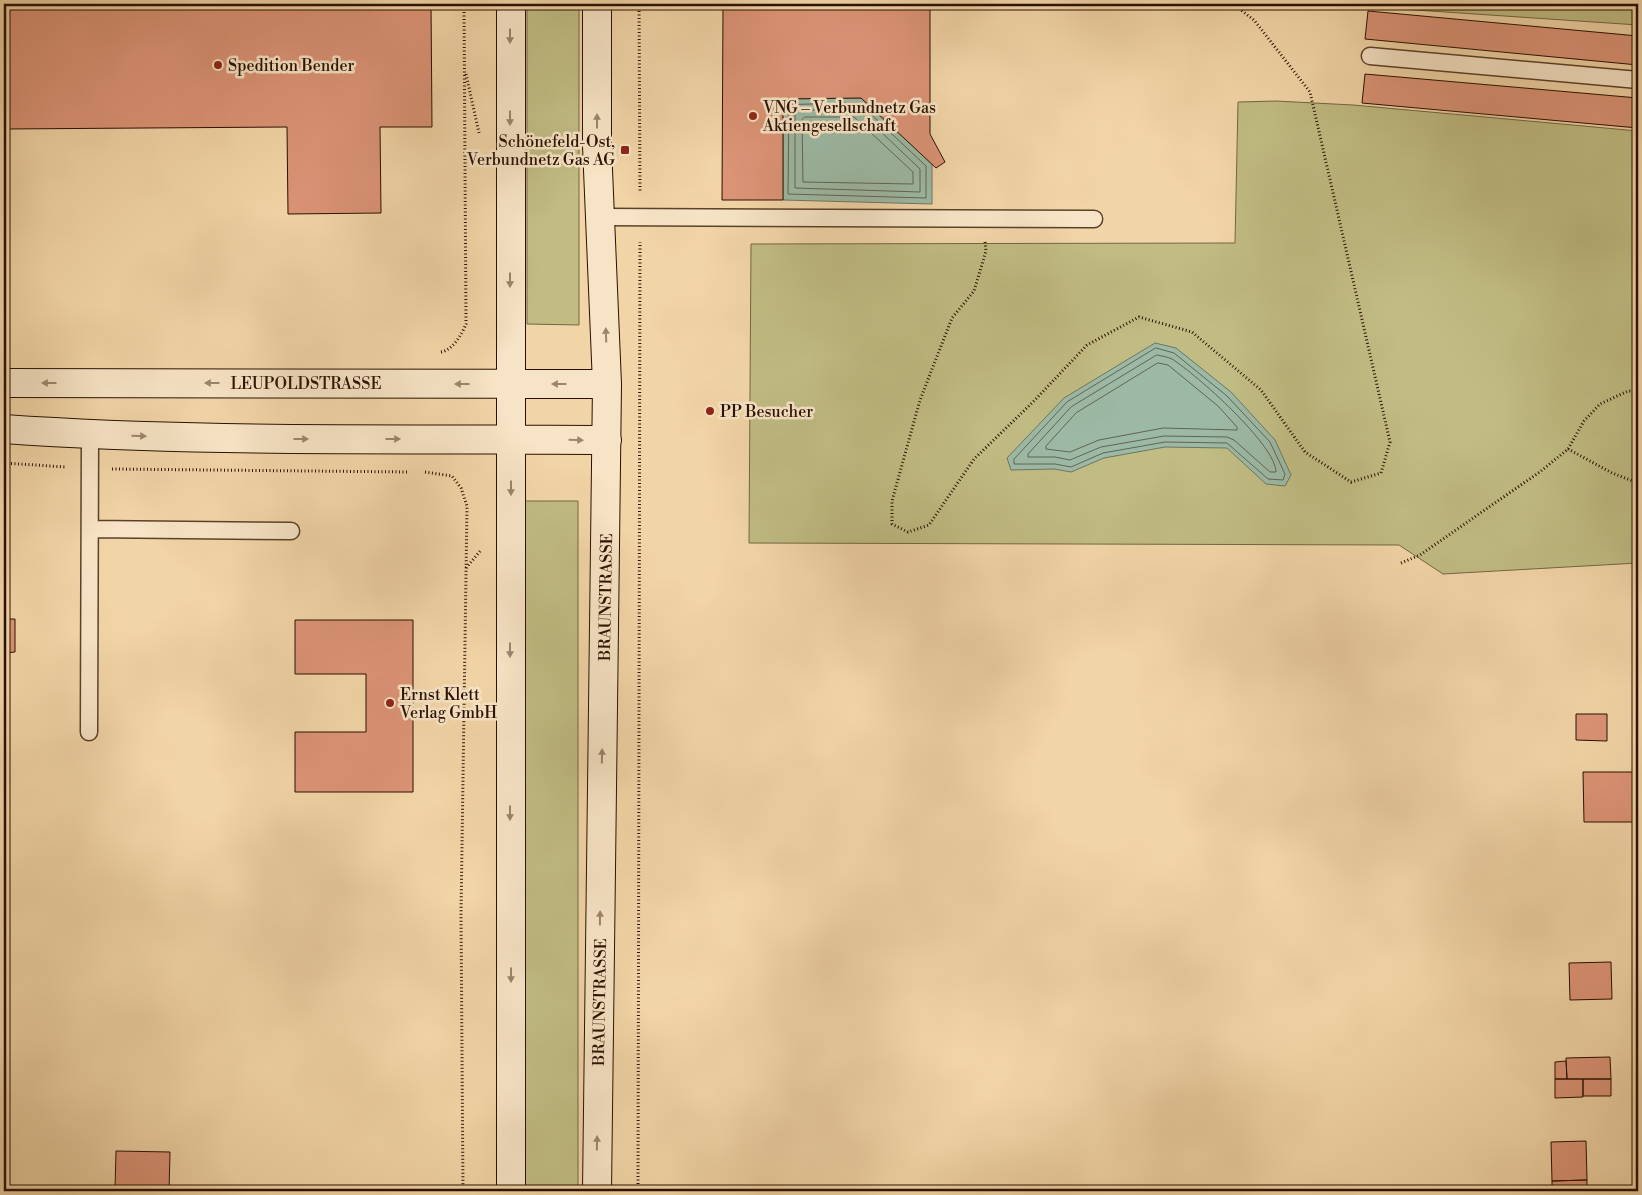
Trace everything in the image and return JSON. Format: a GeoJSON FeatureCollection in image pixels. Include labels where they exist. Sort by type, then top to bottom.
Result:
{"type":"FeatureCollection","features":[{"type":"Feature","properties":{"kind":"main road"},"geometry":{"type":"LineString","coordinates":[[510,4],[511,1191]]}},
{"type":"Feature","properties":{"kind":"main road","name":"BRAUNSTRASSE"},"geometry":{"type":"LineString","coordinates":[[597,4],[597,146],[607,384],[597,1191]]}},
{"type":"Feature","properties":{"kind":"main road","name":"LEUPOLDSTRASSE"},"geometry":{"type":"LineString","coordinates":[[4,383],[607,384]]}},
{"type":"Feature","properties":{"kind":"main road"},"geometry":{"type":"LineString","coordinates":[[4,429],[90,435],[205,439],[607,440]]}},
{"type":"Feature","properties":{"kind":"lane"},"geometry":{"type":"LineString","coordinates":[[1370,56],[1638,80]]}},
{"type":"Feature","properties":{"kind":"lane"},"geometry":{"type":"LineString","coordinates":[[600,217],[1094,219]]}},
{"type":"Feature","properties":{"kind":"lane"},"geometry":{"type":"LineString","coordinates":[[89,732],[90,435]]}},
{"type":"Feature","properties":{"kind":"lane"},"geometry":{"type":"LineString","coordinates":[[90,529],[291,531]]}},
{"type":"Feature","properties":{"kind":"path"},"geometry":{"type":"LineString","coordinates":[[438,352],[446,351],[462,334],[466,324],[464,4]]}},
{"type":"Feature","properties":{"kind":"path"},"geometry":{"type":"LineString","coordinates":[[638,1191],[639,4]]}},
{"type":"Feature","properties":{"kind":"path"},"geometry":{"type":"LineString","coordinates":[[983,219],[986,251],[974,291],[952,318],[920,400],[892,501],[892,524],[908,532],[929,525],[974,459],[1087,345],[1139,317],[1192,332],[1261,390],[1305,452],[1352,482],[1381,473],[1390,442],[1310,92],[1254,20],[1233,4]]}},
{"type":"Feature","properties":{"kind":"path"},"geometry":{"type":"LineString","coordinates":[[464,66],[481,141]]}},
{"type":"Feature","properties":{"kind":"path"},"geometry":{"type":"LineString","coordinates":[[1401,563],[1420,555],[1542,471],[1568,449],[1584,421],[1600,404],[1628,391],[1638,391]]}},
{"type":"Feature","properties":{"kind":"path"},"geometry":{"type":"LineString","coordinates":[[1568,449],[1612,473],[1638,483]]}},
{"type":"Feature","properties":{"kind":"path"},"geometry":{"type":"LineString","coordinates":[[4,463],[90,469],[429,472],[452,476],[461,488],[467,506],[462,914],[463,1191]]}},
{"type":"Feature","properties":{"kind":"shaded area"},"geometry":{"type":"Polygon","coordinates":[[[527,4],[579,4],[579,325],[527,324],[527,4]]]}},
{"type":"Feature","properties":{"kind":"shaded area"},"geometry":{"type":"Polygon","coordinates":[[[1356,4],[1638,4],[1638,25],[1356,6],[1356,4]]]}},
{"type":"Feature","properties":{"kind":"shaded area"},"geometry":{"type":"Polygon","coordinates":[[[1276,101],[1353,105],[1638,131],[1638,563],[1443,574],[1399,545],[749,543],[751,244],[1235,243],[1238,102],[1276,101]]]}},
{"type":"Feature","properties":{"kind":"shaded area"},"geometry":{"type":"Polygon","coordinates":[[[524,501],[578,501],[578,1191],[525,1191],[524,501]]]}},
{"type":"Feature","properties":{"kind":"water"},"geometry":{"type":"Polygon","coordinates":[[[861,98],[932,164],[932,204],[783,200],[783,99],[861,98]]]}},
{"type":"Feature","properties":{"kind":"water"},"geometry":{"type":"Polygon","coordinates":[[[1155,343],[1176,348],[1231,392],[1275,440],[1291,475],[1285,486],[1266,484],[1227,448],[1165,447],[1104,458],[1071,472],[1054,469],[1011,470],[1007,458],[1064,398],[1155,343]]]}},
{"type":"Feature","properties":{"kind":"building","name":"Spedition Bender"},"geometry":{"type":"Polygon","coordinates":[[[4,4],[431,4],[432,127],[380,127],[381,213],[288,214],[287,127],[4,129],[4,4]]]}},
{"type":"Feature","properties":{"kind":"building","name":"VNG – Verbundnetz Gas Aktiengesellschaft"},"geometry":{"type":"Polygon","coordinates":[[[723,4],[930,4],[930,134],[945,162],[936,168],[861,98],[783,99],[783,200],[722,200],[723,4]]]}},
{"type":"Feature","properties":{"kind":"building"},"geometry":{"type":"Polygon","coordinates":[[[1368,11],[1638,36],[1638,65],[1365,39],[1368,11]]]}},
{"type":"Feature","properties":{"kind":"building"},"geometry":{"type":"Polygon","coordinates":[[[1365,74],[1638,98],[1638,128],[1362,103],[1365,74]]]}},
{"type":"Feature","properties":{"kind":"building"},"geometry":{"type":"Polygon","coordinates":[[[4,619],[15,619],[15,652],[4,653],[4,619]]]}},
{"type":"Feature","properties":{"kind":"building","name":"Ernst Klett Verlag GmbH"},"geometry":{"type":"Polygon","coordinates":[[[295,620],[413,620],[413,792],[295,792],[295,732],[366,732],[366,674],[295,674],[295,620]]]}},
{"type":"Feature","properties":{"kind":"building"},"geometry":{"type":"Polygon","coordinates":[[[1576,714],[1607,714],[1607,741],[1576,740],[1576,714]]]}},
{"type":"Feature","properties":{"kind":"building"},"geometry":{"type":"Polygon","coordinates":[[[1583,772],[1638,772],[1638,822],[1584,822],[1583,772]]]}},
{"type":"Feature","properties":{"kind":"building"},"geometry":{"type":"Polygon","coordinates":[[[1611,962],[1612,999],[1570,1000],[1569,963],[1611,962]]]}},
{"type":"Feature","properties":{"kind":"building"},"geometry":{"type":"Polygon","coordinates":[[[1610,1057],[1611,1079],[1567,1079],[1566,1058],[1610,1057]]]}},
{"type":"Feature","properties":{"kind":"building"},"geometry":{"type":"Polygon","coordinates":[[[1566,1061],[1567,1079],[1555,1079],[1555,1062],[1566,1061]]]}},
{"type":"Feature","properties":{"kind":"building"},"geometry":{"type":"Polygon","coordinates":[[[1555,1079],[1583,1079],[1583,1097],[1555,1098],[1555,1079]]]}},
{"type":"Feature","properties":{"kind":"building"},"geometry":{"type":"Polygon","coordinates":[[[1583,1079],[1611,1079],[1611,1096],[1583,1096],[1583,1079]]]}},
{"type":"Feature","properties":{"kind":"building"},"geometry":{"type":"Polygon","coordinates":[[[1586,1141],[1587,1180],[1552,1181],[1551,1142],[1586,1141]]]}},
{"type":"Feature","properties":{"kind":"building"},"geometry":{"type":"Polygon","coordinates":[[[116,1151],[170,1152],[169,1191],[113,1191],[115,1189],[116,1151]]]}},
{"type":"Feature","properties":{"kind":"building"},"geometry":{"type":"Polygon","coordinates":[[[1587,1180],[1587,1191],[1552,1191],[1552,1181],[1587,1180]]]}},
{"type":"Feature","properties":{"kind":"place","name":"Spedition Bender"},"geometry":{"type":"Point","coordinates":[218,65]}},
{"type":"Feature","properties":{"kind":"place","name":"VNG – Verbundnetz Gas Aktiengesellschaft"},"geometry":{"type":"Point","coordinates":[753,116]}},
{"type":"Feature","properties":{"kind":"place","name":"Schönefeld-Ost, Verbundnetz Gas AG"},"geometry":{"type":"Point","coordinates":[625,150]}},
{"type":"Feature","properties":{"kind":"place","name":"PP Besucher"},"geometry":{"type":"Point","coordinates":[710,411]}},
{"type":"Feature","properties":{"kind":"place","name":"Ernst Klett Verlag GmbH"},"geometry":{"type":"Point","coordinates":[390,703]}}]}
